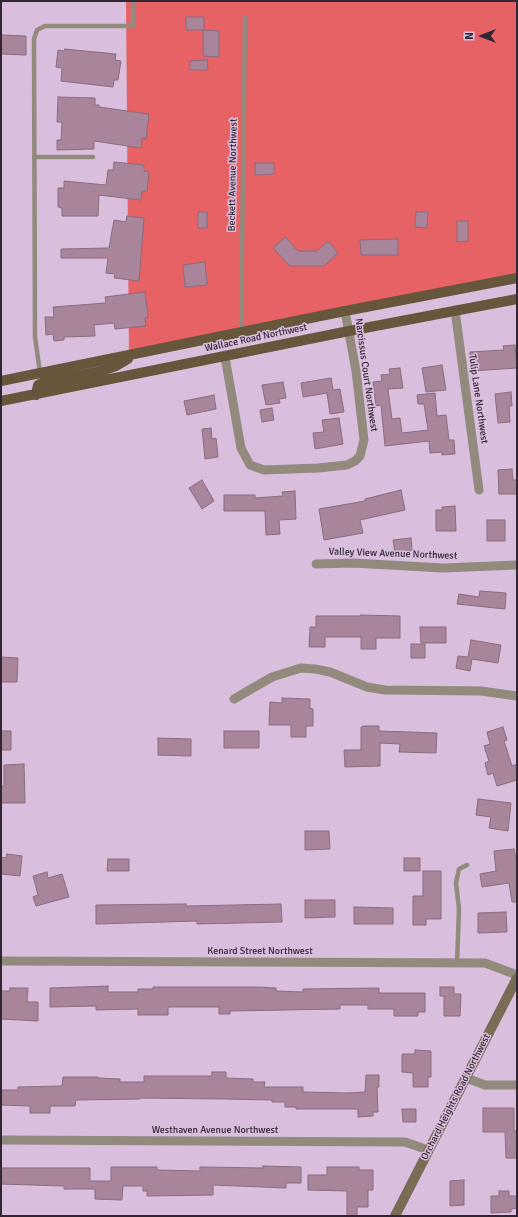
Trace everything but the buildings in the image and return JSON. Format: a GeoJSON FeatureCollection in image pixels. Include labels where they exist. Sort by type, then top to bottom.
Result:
{"type":"FeatureCollection","features":[{"type":"Feature","properties":{"kind":"main road","name":"Wallace Road Northwest"},"geometry":{"type":"LineString","coordinates":[[1,381],[345,311],[517,278]]}},
{"type":"Feature","properties":{"kind":"main road","name":"Wallace Road Northwest"},"geometry":{"type":"LineString","coordinates":[[1,401],[455,310],[517,299]]}},
{"type":"Feature","properties":{"kind":"main road"},"geometry":{"type":"LineString","coordinates":[[36,395],[38,385],[42,383],[102,371],[116,366],[137,354]]}},
{"type":"Feature","properties":{"kind":"main road","name":"Orchard Heights Road Northwest"},"geometry":{"type":"LineString","coordinates":[[395,1216],[517,976]]}},
{"type":"Feature","properties":{"kind":"street","name":"Tulip Lane Northwest"},"geometry":{"type":"LineString","coordinates":[[455,310],[479,490]]}},
{"type":"Feature","properties":{"kind":"street","name":"Narcissus Court Northwest"},"geometry":{"type":"LineString","coordinates":[[225,357],[241,448],[250,466],[264,470],[342,466],[355,461],[360,456],[364,440],[345,311]]}},
{"type":"Feature","properties":{"kind":"street","name":"Valley View Avenue Northwest"},"geometry":{"type":"LineString","coordinates":[[316,564],[354,563],[437,568],[517,565]]}},
{"type":"Feature","properties":{"kind":"street"},"geometry":{"type":"LineString","coordinates":[[234,699],[272,677],[301,668],[330,672],[367,687],[386,690],[481,691],[517,696]]}},
{"type":"Feature","properties":{"kind":"street","name":"Kenard Street Northwest"},"geometry":{"type":"LineString","coordinates":[[1,961],[485,963],[517,976]]}},
{"type":"Feature","properties":{"kind":"street"},"geometry":{"type":"LineString","coordinates":[[466,1078],[485,1085],[517,1085]]}},
{"type":"Feature","properties":{"kind":"street","name":"Westhaven Avenue Northwest"},"geometry":{"type":"LineString","coordinates":[[1,1140],[406,1142],[428,1150]]}},
{"type":"Feature","properties":{"kind":"lane"},"geometry":{"type":"LineString","coordinates":[[40,373],[35,337],[34,39],[37,30],[45,26],[133,26],[133,1]]}},
{"type":"Feature","properties":{"kind":"lane","name":"Beckett Avenue Northwest"},"geometry":{"type":"LineString","coordinates":[[241,332],[245,18]]}},
{"type":"Feature","properties":{"kind":"lane"},"geometry":{"type":"LineString","coordinates":[[34,157],[93,157]]}},
{"type":"Feature","properties":{"kind":"lane"},"geometry":{"type":"LineString","coordinates":[[457,963],[459,909],[456,883],[459,869],[468,865]]}},
{"type":"Feature","properties":{"kind":"shaded area"},"geometry":{"type":"Polygon","coordinates":[[[126,1],[517,1],[517,280],[129,360],[126,1]]]}}]}
